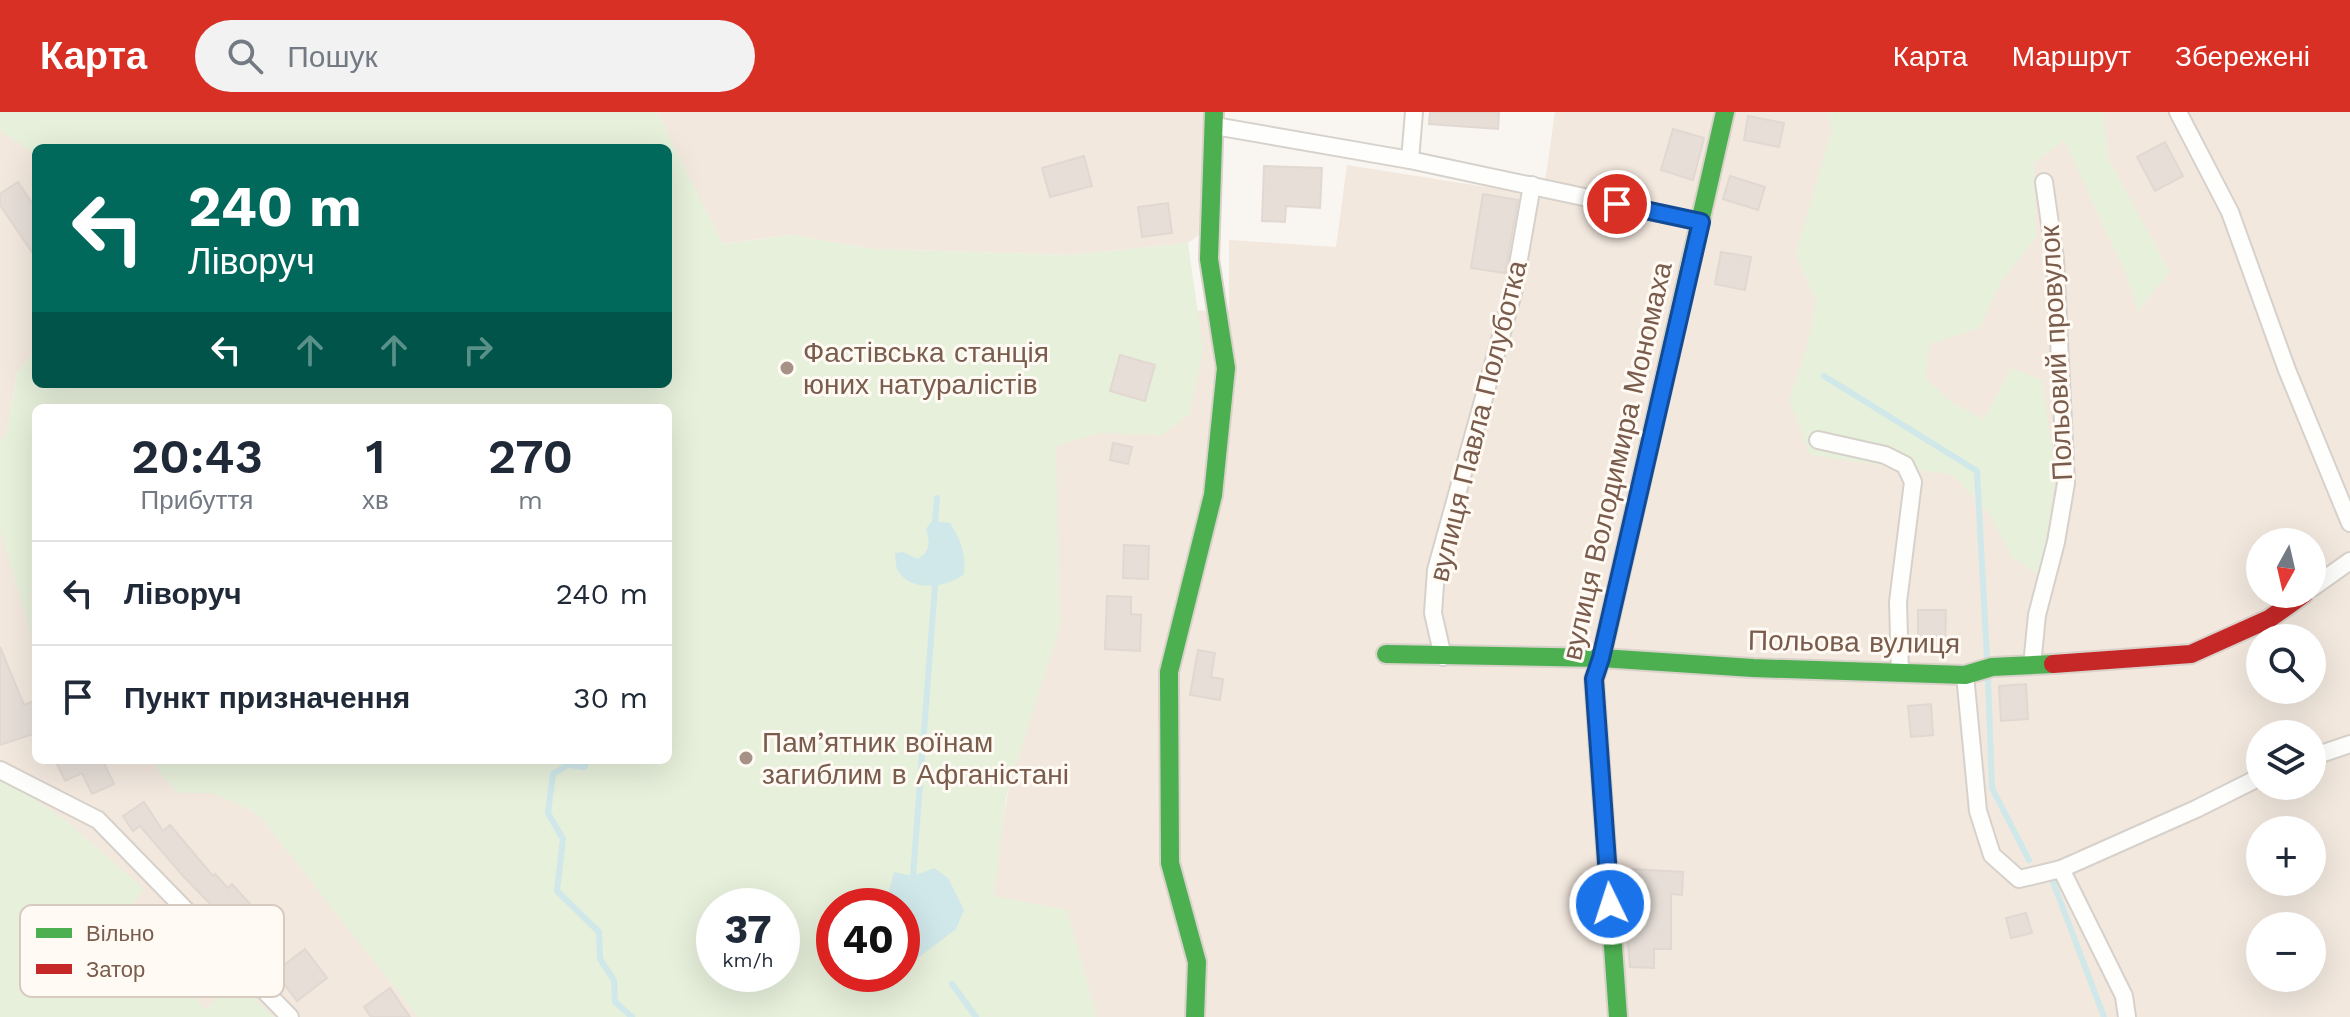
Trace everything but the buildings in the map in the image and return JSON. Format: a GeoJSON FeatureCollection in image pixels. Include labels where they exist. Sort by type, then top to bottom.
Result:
{"type":"FeatureCollection","features":[{"type":"Feature","properties":{"kind":"street"},"geometry":{"type":"LineString","coordinates":[[1410,160],[1414,112]]}},
{"type":"Feature","properties":{"kind":"street","name":"вулиця Володимира Мономаха"},"geometry":{"type":"LineString","coordinates":[[1618,1017],[1594,679],[1725,112]]}},
{"type":"Feature","properties":{"kind":"street"},"geometry":{"type":"LineString","coordinates":[[2178,112],[2230,212],[2287,370],[2350,523]]}},
{"type":"Feature","properties":{"kind":"street"},"geometry":{"type":"LineString","coordinates":[[1195,1017],[1197,962],[1170,863],[1169,672],[1213,495],[1226,368],[1209,259],[1214,119],[1701,222]]}},
{"type":"Feature","properties":{"kind":"street","name":"Польовий провулок"},"geometry":{"type":"LineString","coordinates":[[2032,665],[2037,615],[2056,542],[2066,483],[2055,259],[2044,182]]}},
{"type":"Feature","properties":{"kind":"street","name":"вулиця Павла Полуботка"},"geometry":{"type":"LineString","coordinates":[[1443,657],[1433,613],[1436,570],[1513,293],[1532,185]]}},
{"type":"Feature","properties":{"kind":"street"},"geometry":{"type":"LineString","coordinates":[[1818,440],[1885,455],[1905,465],[1913,482],[1898,602],[1900,673]]}},
{"type":"Feature","properties":{"kind":"street"},"geometry":{"type":"LineString","coordinates":[[2326,578],[2350,561]]}},
{"type":"Feature","properties":{"kind":"street","name":"Польова вулиця"},"geometry":{"type":"LineString","coordinates":[[1386,654],[1601,658],[1753,668],[1965,675],[1992,667],[2191,654],[2269,619],[2284,608]]}},
{"type":"Feature","properties":{"kind":"street"},"geometry":{"type":"LineString","coordinates":[[1965,675],[1978,811],[1992,855],[2019,879],[2061,869],[2246,784]]}},
{"type":"Feature","properties":{"kind":"street"},"geometry":{"type":"LineString","coordinates":[[2326,752],[2350,744]]}},
{"type":"Feature","properties":{"kind":"street"},"geometry":{"type":"LineString","coordinates":[[0,770],[98,820],[181,905]]}},
{"type":"Feature","properties":{"kind":"street"},"geometry":{"type":"LineString","coordinates":[[2061,869],[2124,996],[2127,1017]]}},
{"type":"Feature","properties":{"kind":"street"},"geometry":{"type":"LineString","coordinates":[[271,997],[290,1017]]}},
{"type":"Feature","properties":{"kind":"shaded area"},"geometry":{"type":"Polygon","coordinates":[[[0,112],[32,144],[32,355],[17,373],[8,427],[0,444],[0,112]]]}},
{"type":"Feature","properties":{"kind":"shaded area"},"geometry":{"type":"Polygon","coordinates":[[[657,112],[1211,112],[1203,232],[1188,243],[1072,255],[873,249],[792,235],[722,244],[657,112]]]}},
{"type":"Feature","properties":{"kind":"shaded area"},"geometry":{"type":"Polygon","coordinates":[[[1555,112],[2350,112],[2350,1017],[1013,1017],[988,902],[1040,616],[1058,314],[1229,310],[1229,240],[1336,247],[1347,165],[1543,196],[1555,112]]]}},
{"type":"Feature","properties":{"kind":"shaded area"},"geometry":{"type":"Polygon","coordinates":[[[0,507],[32,566],[32,764],[215,764],[442,1017],[188,1017],[168,997],[284,997],[284,905],[77,905],[0,827],[0,507]]]}},
{"type":"Feature","properties":{"kind":"green space"},"geometry":{"type":"Polygon","coordinates":[[[0,112],[657,112],[723,244],[792,235],[873,249],[1072,255],[1188,243],[1203,349],[1190,414],[1162,435],[1100,433],[1056,446],[1060,626],[1006,797],[994,896],[1067,910],[1097,1017],[418,1017],[263,820],[251,810],[213,793],[178,793],[155,764],[672,764],[672,404],[32,404],[32,636],[0,530],[0,444],[8,427],[17,373],[32,355],[32,388],[672,388],[672,144],[32,144],[32,151],[0,131],[0,112]]]}},
{"type":"Feature","properties":{"kind":"green space"},"geometry":{"type":"Polygon","coordinates":[[[1827,112],[2103,112],[2109,160],[2170,272],[2138,311],[2126,274],[2064,140],[2034,163],[2036,237],[2001,282],[1980,328],[1930,344],[1925,378],[1953,403],[1984,420],[2011,368],[2042,380],[2056,475],[2040,576],[2012,557],[1990,515],[1953,475],[1810,455],[1789,399],[1807,348],[1816,302],[1796,254],[1832,129],[1827,112]]]}},
{"type":"Feature","properties":{"kind":"green space"},"geometry":{"type":"Polygon","coordinates":[[[0,777],[64,819],[144,889],[132,905],[20,905],[20,997],[194,997],[206,1009],[219,997],[252,997],[274,1017],[0,1017],[0,777]]]}},
{"type":"Feature","properties":{"kind":"water"},"geometry":{"type":"Polygon","coordinates":[[[935,521],[950,523],[954,529],[963,554],[964,574],[940,585],[913,583],[898,570],[895,553],[903,552],[918,559],[922,556],[928,546],[926,529],[935,521]]]}},
{"type":"Feature","properties":{"kind":"water"},"geometry":{"type":"Polygon","coordinates":[[[934,868],[948,878],[964,910],[956,929],[920,956],[920,888],[890,888],[894,872],[913,876],[934,868]]]}},
{"type":"Feature","properties":{"kind":"waterway"},"geometry":{"type":"LineString","coordinates":[[1824,376],[1977,471],[1987,658]]}},
{"type":"Feature","properties":{"kind":"waterway"},"geometry":{"type":"LineString","coordinates":[[935,521],[937,498]]}},
{"type":"Feature","properties":{"kind":"waterway"},"geometry":{"type":"LineString","coordinates":[[913,876],[935,586]]}},
{"type":"Feature","properties":{"kind":"waterway"},"geometry":{"type":"LineString","coordinates":[[1988,678],[1992,788],[2029,860]]}},
{"type":"Feature","properties":{"kind":"waterway"},"geometry":{"type":"LineString","coordinates":[[586,764],[585,767],[568,765],[553,774],[548,813],[563,839],[557,891],[599,932],[600,959],[614,980],[615,1002],[632,1017]]}},
{"type":"Feature","properties":{"kind":"waterway"},"geometry":{"type":"LineString","coordinates":[[2050,874],[2104,1017]]}},
{"type":"Feature","properties":{"kind":"waterway"},"geometry":{"type":"LineString","coordinates":[[952,984],[976,1017]]}},
{"type":"Feature","properties":{"kind":"traffic: fast"},"geometry":{"type":"LineString","coordinates":[[1195,1017],[1197,962],[1170,863],[1169,672],[1213,495],[1226,368],[1209,259],[1214,112]]}},
{"type":"Feature","properties":{"kind":"traffic: fast"},"geometry":{"type":"LineString","coordinates":[[1618,1017],[1594,679],[1725,112]]}},
{"type":"Feature","properties":{"kind":"traffic: fast"},"geometry":{"type":"LineString","coordinates":[[1386,654],[1601,658],[1753,668],[1965,675],[1992,667],[2053,664]]}},
{"type":"Feature","properties":{"kind":"traffic: jam"},"geometry":{"type":"LineString","coordinates":[[2053,664],[2191,654],[2269,619],[2284,608]]}},
{"type":"Feature","properties":{"kind":"place","name":"Фастівська станція юних натуралістів"},"geometry":{"type":"Point","coordinates":[787,368]}},
{"type":"Feature","properties":{"kind":"place","name":"Пам’ятник воїнам загиблим в Афганістані"},"geometry":{"type":"Point","coordinates":[746,758]}},
{"type":"Feature","properties":{"kind":"route"},"geometry":{"type":"LineString","coordinates":[[1610,904],[1594,679],[1701,222],[1617,204]]}}]}
